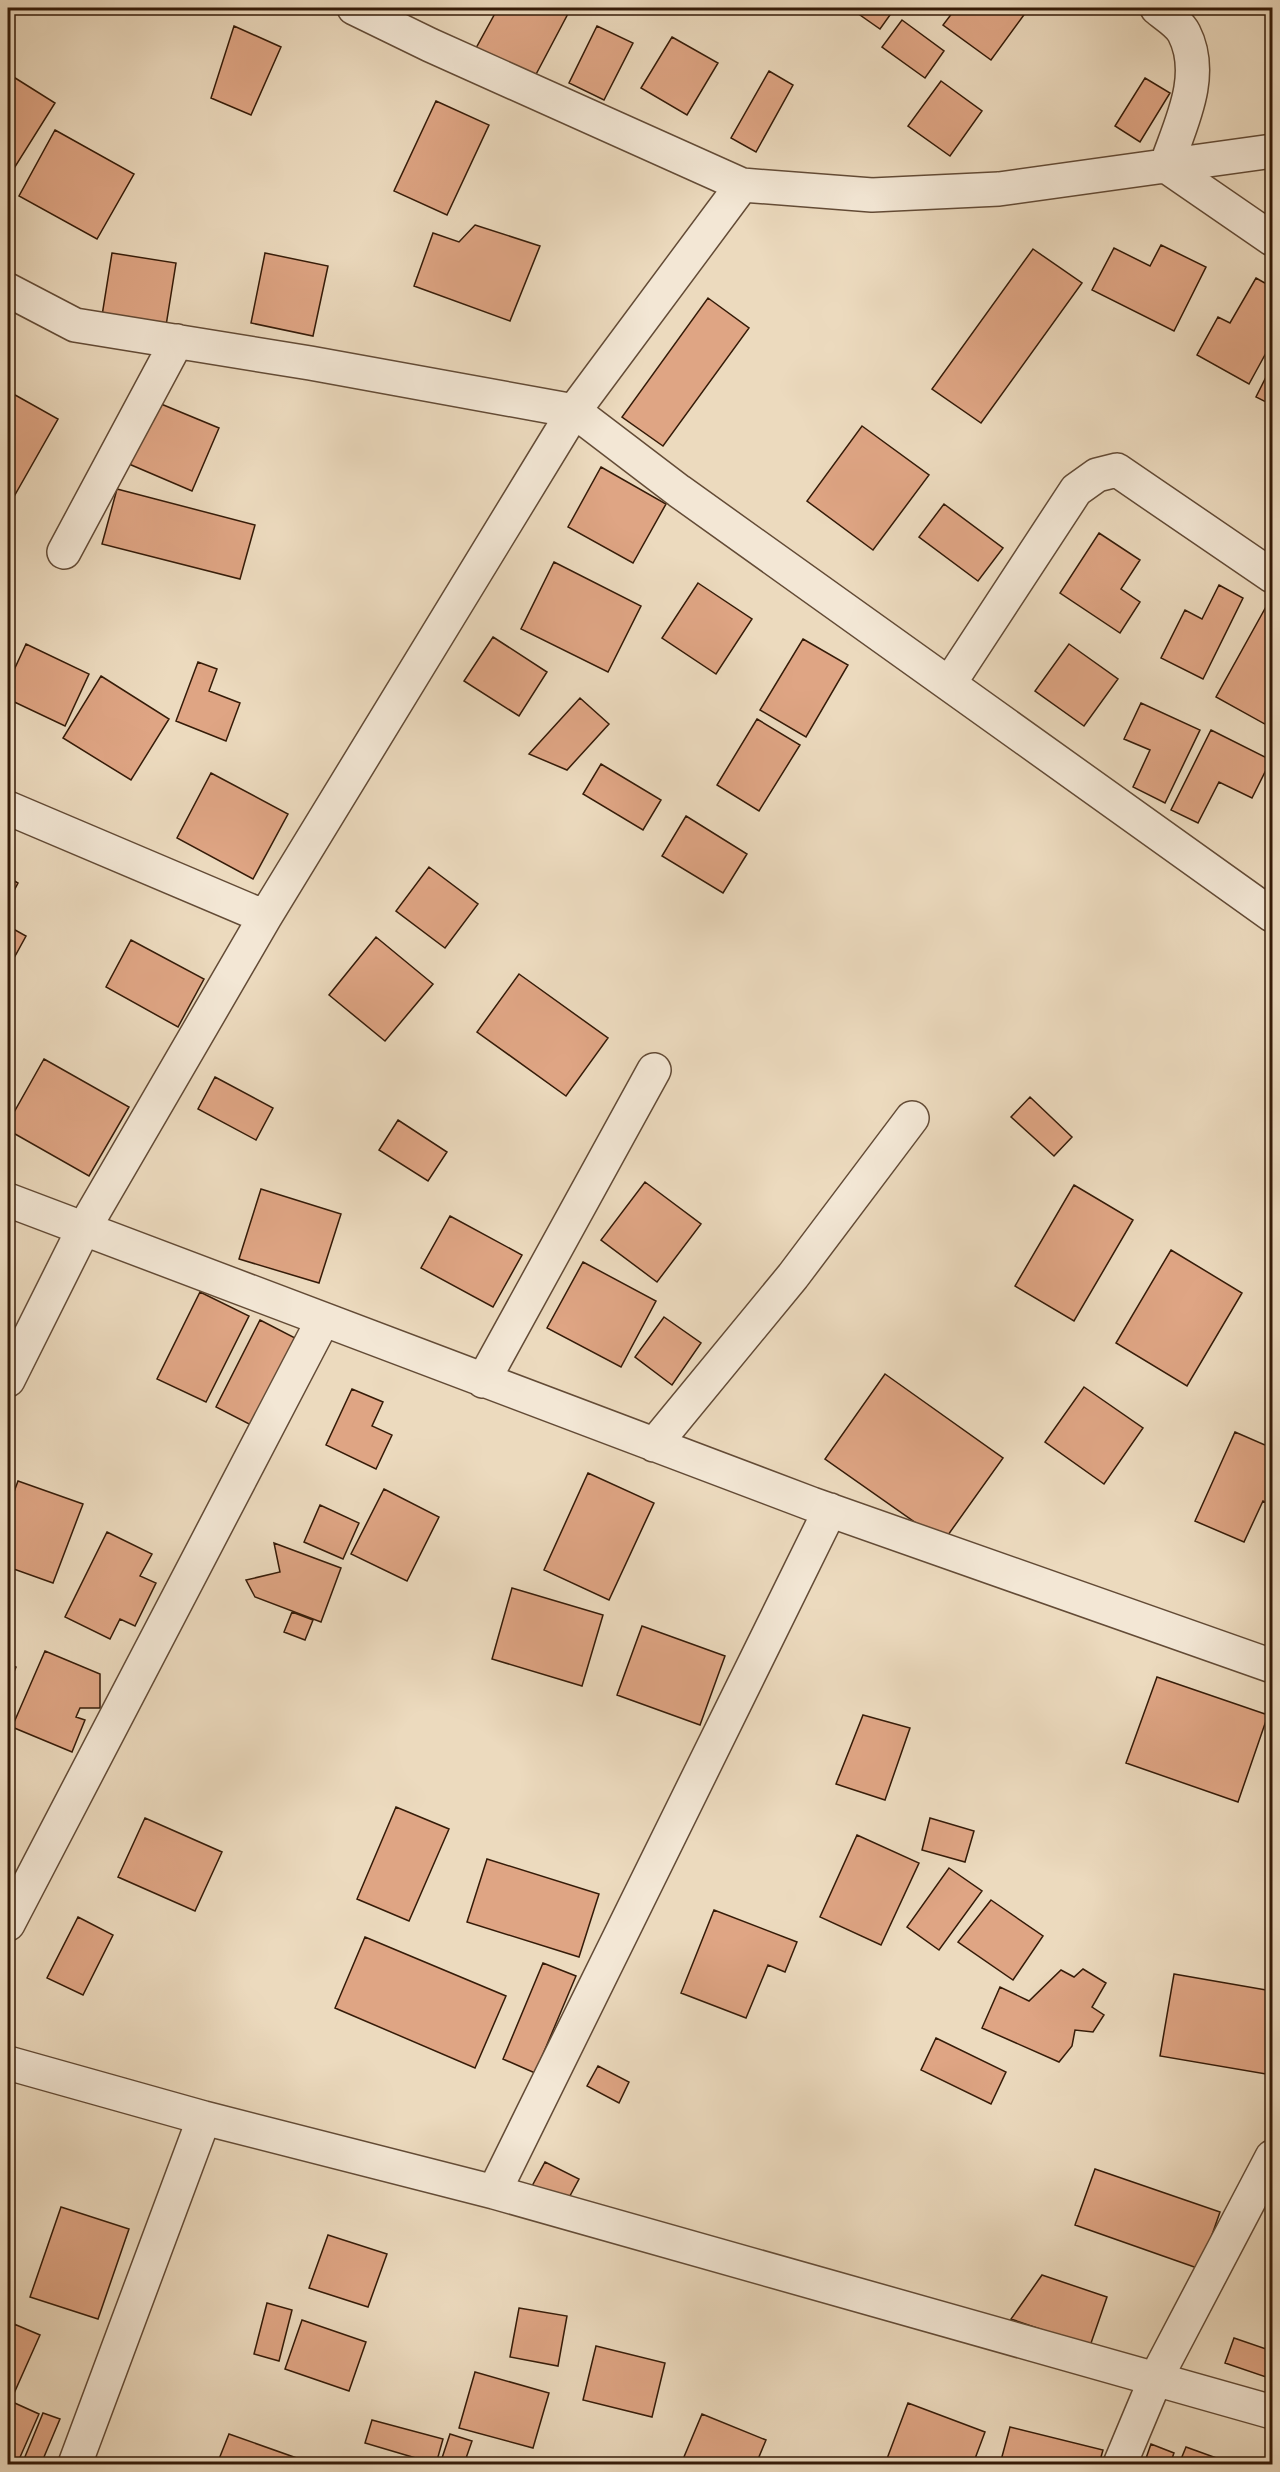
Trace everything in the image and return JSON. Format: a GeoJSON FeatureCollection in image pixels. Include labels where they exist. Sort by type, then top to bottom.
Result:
{"type":"FeatureCollection","features":[{"type":"Feature","properties":{"kind":"street"},"geometry":{"type":"LineString","coordinates":[[354,8],[430,45],[742,185],[872,195],[999,189],[1272,151]]}},
{"type":"Feature","properties":{"kind":"street"},"geometry":{"type":"LineString","coordinates":[[1157,8],[1183,31],[1192,56],[1192,87],[1166,166]]}},
{"type":"Feature","properties":{"kind":"street"},"geometry":{"type":"LineString","coordinates":[[1166,166],[1272,239]]}},
{"type":"Feature","properties":{"kind":"street"},"geometry":{"type":"LineString","coordinates":[[8,1380],[83,1230],[265,918],[574,411],[742,185]]}},
{"type":"Feature","properties":{"kind":"street"},"geometry":{"type":"LineString","coordinates":[[8,290],[75,325],[310,363],[574,411],[679,491],[1272,915]]}},
{"type":"Feature","properties":{"kind":"street"},"geometry":{"type":"LineString","coordinates":[[64,552],[177,341]]}},
{"type":"Feature","properties":{"kind":"street"},"geometry":{"type":"LineString","coordinates":[[949,684],[1076,490],[1097,475],[1117,470],[1272,576]]}},
{"type":"Feature","properties":{"kind":"street"},"geometry":{"type":"LineString","coordinates":[[8,808],[265,918]]}},
{"type":"Feature","properties":{"kind":"street"},"geometry":{"type":"LineString","coordinates":[[483,1380],[654,1070]]}},
{"type":"Feature","properties":{"kind":"street"},"geometry":{"type":"LineString","coordinates":[[654,1444],[793,1276],[912,1118]]}},
{"type":"Feature","properties":{"kind":"street"},"geometry":{"type":"LineString","coordinates":[[8,1200],[830,1510],[1272,1666]]}},
{"type":"Feature","properties":{"kind":"street"},"geometry":{"type":"LineString","coordinates":[[8,1924],[324,1320]]}},
{"type":"Feature","properties":{"kind":"street"},"geometry":{"type":"LineString","coordinates":[[494,2192],[830,1510]]}},
{"type":"Feature","properties":{"kind":"street"},"geometry":{"type":"LineString","coordinates":[[8,2063],[204,2118],[494,2192],[1272,2412]]}},
{"type":"Feature","properties":{"kind":"street"},"geometry":{"type":"LineString","coordinates":[[75,2464],[204,2118]]}},
{"type":"Feature","properties":{"kind":"street"},"geometry":{"type":"LineString","coordinates":[[1120,2464],[1156,2378],[1272,2157]]}},
{"type":"Feature","properties":{"kind":"building"},"geometry":{"type":"Polygon","coordinates":[[[498,8],[571,8],[533,80],[475,50],[498,8]]]}},
{"type":"Feature","properties":{"kind":"building"},"geometry":{"type":"Polygon","coordinates":[[[850,8],[895,8],[880,29],[850,8]]]}},
{"type":"Feature","properties":{"kind":"building"},"geometry":{"type":"Polygon","coordinates":[[[956,8],[1029,8],[991,60],[943,25],[956,8]]]}},
{"type":"Feature","properties":{"kind":"building"},"geometry":{"type":"Polygon","coordinates":[[[902,20],[944,51],[925,78],[882,47],[902,20]]]}},
{"type":"Feature","properties":{"kind":"building"},"geometry":{"type":"Polygon","coordinates":[[[234,26],[281,47],[251,115],[211,98],[234,26]]]}},
{"type":"Feature","properties":{"kind":"building"},"geometry":{"type":"Polygon","coordinates":[[[597,26],[633,43],[604,100],[569,83],[597,26]]]}},
{"type":"Feature","properties":{"kind":"building"},"geometry":{"type":"Polygon","coordinates":[[[672,37],[718,63],[687,115],[641,88],[672,37]]]}},
{"type":"Feature","properties":{"kind":"building"},"geometry":{"type":"Polygon","coordinates":[[[769,71],[793,85],[756,152],[731,138],[769,71]]]}},
{"type":"Feature","properties":{"kind":"building"},"geometry":{"type":"Polygon","coordinates":[[[12,76],[55,103],[8,178],[8,82],[12,76]]]}},
{"type":"Feature","properties":{"kind":"building"},"geometry":{"type":"Polygon","coordinates":[[[1145,78],[1170,93],[1140,142],[1115,126],[1145,78]]]}},
{"type":"Feature","properties":{"kind":"building"},"geometry":{"type":"Polygon","coordinates":[[[941,81],[982,111],[950,156],[908,126],[941,81]]]}},
{"type":"Feature","properties":{"kind":"building"},"geometry":{"type":"Polygon","coordinates":[[[436,101],[489,125],[447,215],[394,191],[436,101]]]}},
{"type":"Feature","properties":{"kind":"building"},"geometry":{"type":"Polygon","coordinates":[[[55,130],[134,174],[97,239],[19,196],[55,130]]]}},
{"type":"Feature","properties":{"kind":"building"},"geometry":{"type":"Polygon","coordinates":[[[475,225],[540,246],[510,321],[414,286],[433,233],[459,242],[475,225]]]}},
{"type":"Feature","properties":{"kind":"building"},"geometry":{"type":"Polygon","coordinates":[[[1161,245],[1206,267],[1174,331],[1092,290],[1114,248],[1150,266],[1161,245]]]}},
{"type":"Feature","properties":{"kind":"building"},"geometry":{"type":"Polygon","coordinates":[[[1033,249],[1082,283],[981,423],[932,389],[1033,249]]]}},
{"type":"Feature","properties":{"kind":"building"},"geometry":{"type":"Polygon","coordinates":[[[112,253],[176,263],[165,332],[101,322],[112,253]]]}},
{"type":"Feature","properties":{"kind":"building"},"geometry":{"type":"Polygon","coordinates":[[[265,253],[328,266],[313,336],[251,323],[265,253]]]}},
{"type":"Feature","properties":{"kind":"building"},"geometry":{"type":"Polygon","coordinates":[[[1256,278],[1272,287],[1272,342],[1249,384],[1197,355],[1218,317],[1230,323],[1256,278]]]}},
{"type":"Feature","properties":{"kind":"building"},"geometry":{"type":"Polygon","coordinates":[[[708,298],[749,328],[663,446],[622,417],[708,298]]]}},
{"type":"Feature","properties":{"kind":"building"},"geometry":{"type":"Polygon","coordinates":[[[1272,365],[1272,405],[1256,397],[1272,365]]]}},
{"type":"Feature","properties":{"kind":"building"},"geometry":{"type":"Polygon","coordinates":[[[8,391],[58,419],[12,500],[8,498],[8,391]]]}},
{"type":"Feature","properties":{"kind":"building"},"geometry":{"type":"Polygon","coordinates":[[[149,399],[219,428],[192,491],[122,461],[149,399]]]}},
{"type":"Feature","properties":{"kind":"building"},"geometry":{"type":"Polygon","coordinates":[[[862,426],[929,475],[873,550],[807,501],[862,426]]]}},
{"type":"Feature","properties":{"kind":"building"},"geometry":{"type":"Polygon","coordinates":[[[601,467],[666,504],[633,563],[568,527],[601,467]]]}},
{"type":"Feature","properties":{"kind":"building"},"geometry":{"type":"Polygon","coordinates":[[[117,489],[255,525],[240,579],[102,544],[117,489]]]}},
{"type":"Feature","properties":{"kind":"building"},"geometry":{"type":"Polygon","coordinates":[[[944,504],[1003,548],[978,581],[919,537],[944,504]]]}},
{"type":"Feature","properties":{"kind":"building"},"geometry":{"type":"Polygon","coordinates":[[[1099,533],[1140,560],[1121,589],[1140,602],[1120,633],[1060,593],[1099,533]]]}},
{"type":"Feature","properties":{"kind":"building"},"geometry":{"type":"Polygon","coordinates":[[[554,562],[641,606],[608,672],[521,629],[554,562]]]}},
{"type":"Feature","properties":{"kind":"building"},"geometry":{"type":"Polygon","coordinates":[[[698,583],[752,619],[716,674],[662,638],[698,583]]]}},
{"type":"Feature","properties":{"kind":"building"},"geometry":{"type":"Polygon","coordinates":[[[1219,585],[1243,598],[1203,679],[1161,658],[1185,610],[1202,619],[1219,585]]]}},
{"type":"Feature","properties":{"kind":"building"},"geometry":{"type":"Polygon","coordinates":[[[1267,605],[1272,608],[1272,728],[1216,697],[1267,605]]]}},
{"type":"Feature","properties":{"kind":"building"},"geometry":{"type":"Polygon","coordinates":[[[493,637],[547,672],[519,716],[464,681],[493,637]]]}},
{"type":"Feature","properties":{"kind":"building"},"geometry":{"type":"Polygon","coordinates":[[[803,639],[848,665],[806,737],[760,710],[803,639]]]}},
{"type":"Feature","properties":{"kind":"building"},"geometry":{"type":"Polygon","coordinates":[[[26,644],[89,674],[65,726],[8,699],[8,683],[26,644]]]}},
{"type":"Feature","properties":{"kind":"building"},"geometry":{"type":"Polygon","coordinates":[[[1069,644],[1118,679],[1084,726],[1035,691],[1069,644]]]}},
{"type":"Feature","properties":{"kind":"building"},"geometry":{"type":"Polygon","coordinates":[[[198,662],[217,669],[209,691],[240,703],[226,741],[176,721],[198,662]]]}},
{"type":"Feature","properties":{"kind":"building"},"geometry":{"type":"Polygon","coordinates":[[[101,676],[169,719],[131,780],[63,738],[101,676]]]}},
{"type":"Feature","properties":{"kind":"building"},"geometry":{"type":"Polygon","coordinates":[[[580,698],[609,724],[567,770],[529,754],[580,698]]]}},
{"type":"Feature","properties":{"kind":"building"},"geometry":{"type":"Polygon","coordinates":[[[1141,703],[1200,730],[1165,803],[1133,787],[1150,750],[1124,739],[1141,703]]]}},
{"type":"Feature","properties":{"kind":"building"},"geometry":{"type":"Polygon","coordinates":[[[757,719],[800,745],[759,811],[717,785],[757,719]]]}},
{"type":"Feature","properties":{"kind":"building"},"geometry":{"type":"Polygon","coordinates":[[[1211,730],[1271,760],[1252,798],[1219,782],[1198,823],[1171,810],[1211,730]]]}},
{"type":"Feature","properties":{"kind":"building"},"geometry":{"type":"Polygon","coordinates":[[[601,764],[661,800],[643,830],[583,794],[601,764]]]}},
{"type":"Feature","properties":{"kind":"building"},"geometry":{"type":"Polygon","coordinates":[[[211,773],[288,814],[253,879],[177,838],[211,773]]]}},
{"type":"Feature","properties":{"kind":"building"},"geometry":{"type":"Polygon","coordinates":[[[686,816],[747,854],[723,893],[662,856],[686,816]]]}},
{"type":"Feature","properties":{"kind":"building"},"geometry":{"type":"Polygon","coordinates":[[[429,867],[478,904],[445,948],[396,911],[429,867]]]}},
{"type":"Feature","properties":{"kind":"building"},"geometry":{"type":"Polygon","coordinates":[[[8,877],[18,883],[8,902],[8,877]]]}},
{"type":"Feature","properties":{"kind":"building"},"geometry":{"type":"Polygon","coordinates":[[[8,926],[26,936],[8,969],[8,926]]]}},
{"type":"Feature","properties":{"kind":"building"},"geometry":{"type":"Polygon","coordinates":[[[376,937],[433,984],[385,1041],[329,995],[376,937]]]}},
{"type":"Feature","properties":{"kind":"building"},"geometry":{"type":"Polygon","coordinates":[[[131,940],[204,979],[178,1027],[106,987],[131,940]]]}},
{"type":"Feature","properties":{"kind":"building"},"geometry":{"type":"Polygon","coordinates":[[[519,974],[608,1038],[566,1096],[477,1032],[519,974]]]}},
{"type":"Feature","properties":{"kind":"building"},"geometry":{"type":"Polygon","coordinates":[[[44,1059],[129,1107],[89,1176],[8,1130],[8,1123],[44,1059]]]}},
{"type":"Feature","properties":{"kind":"building"},"geometry":{"type":"Polygon","coordinates":[[[215,1077],[273,1108],[256,1140],[198,1109],[215,1077]]]}},
{"type":"Feature","properties":{"kind":"building"},"geometry":{"type":"Polygon","coordinates":[[[1030,1097],[1072,1137],[1054,1156],[1011,1117],[1030,1097]]]}},
{"type":"Feature","properties":{"kind":"building"},"geometry":{"type":"Polygon","coordinates":[[[398,1120],[447,1152],[428,1181],[379,1150],[398,1120]]]}},
{"type":"Feature","properties":{"kind":"building"},"geometry":{"type":"Polygon","coordinates":[[[645,1182],[701,1224],[657,1282],[601,1240],[645,1182]]]}},
{"type":"Feature","properties":{"kind":"building"},"geometry":{"type":"Polygon","coordinates":[[[1074,1185],[1133,1220],[1074,1321],[1015,1286],[1074,1185]]]}},
{"type":"Feature","properties":{"kind":"building"},"geometry":{"type":"Polygon","coordinates":[[[261,1189],[341,1214],[319,1283],[239,1259],[261,1189]]]}},
{"type":"Feature","properties":{"kind":"building"},"geometry":{"type":"Polygon","coordinates":[[[450,1216],[522,1255],[493,1307],[421,1268],[450,1216]]]}},
{"type":"Feature","properties":{"kind":"building"},"geometry":{"type":"Polygon","coordinates":[[[1171,1250],[1242,1293],[1187,1386],[1116,1343],[1171,1250]]]}},
{"type":"Feature","properties":{"kind":"building"},"geometry":{"type":"Polygon","coordinates":[[[583,1262],[656,1301],[621,1367],[547,1328],[583,1262]]]}},
{"type":"Feature","properties":{"kind":"building"},"geometry":{"type":"Polygon","coordinates":[[[200,1292],[249,1316],[206,1402],[157,1379],[200,1292]]]}},
{"type":"Feature","properties":{"kind":"building"},"geometry":{"type":"Polygon","coordinates":[[[664,1317],[701,1343],[672,1385],[635,1357],[664,1317]]]}},
{"type":"Feature","properties":{"kind":"building"},"geometry":{"type":"Polygon","coordinates":[[[260,1320],[297,1339],[253,1426],[216,1407],[260,1320]]]}},
{"type":"Feature","properties":{"kind":"building"},"geometry":{"type":"Polygon","coordinates":[[[885,1374],[1003,1458],[943,1542],[825,1459],[885,1374]]]}},
{"type":"Feature","properties":{"kind":"building"},"geometry":{"type":"Polygon","coordinates":[[[1084,1387],[1143,1428],[1104,1484],[1045,1442],[1084,1387]]]}},
{"type":"Feature","properties":{"kind":"building"},"geometry":{"type":"Polygon","coordinates":[[[352,1389],[383,1402],[372,1426],[392,1435],[376,1469],[326,1445],[352,1389]]]}},
{"type":"Feature","properties":{"kind":"building"},"geometry":{"type":"Polygon","coordinates":[[[1235,1432],[1272,1448],[1272,1505],[1263,1501],[1244,1542],[1195,1521],[1235,1432]]]}},
{"type":"Feature","properties":{"kind":"building"},"geometry":{"type":"Polygon","coordinates":[[[588,1473],[654,1503],[609,1600],[544,1570],[588,1473]]]}},
{"type":"Feature","properties":{"kind":"building"},"geometry":{"type":"Polygon","coordinates":[[[18,1481],[83,1504],[53,1583],[8,1567],[8,1508],[18,1481]]]}},
{"type":"Feature","properties":{"kind":"building"},"geometry":{"type":"Polygon","coordinates":[[[384,1489],[439,1517],[407,1581],[351,1554],[384,1489]]]}},
{"type":"Feature","properties":{"kind":"building"},"geometry":{"type":"Polygon","coordinates":[[[320,1505],[359,1523],[343,1559],[304,1542],[320,1505]]]}},
{"type":"Feature","properties":{"kind":"building"},"geometry":{"type":"Polygon","coordinates":[[[107,1532],[152,1554],[140,1576],[156,1583],[135,1626],[120,1619],[110,1639],[65,1617],[107,1532]]]}},
{"type":"Feature","properties":{"kind":"building"},"geometry":{"type":"Polygon","coordinates":[[[274,1543],[341,1568],[321,1622],[255,1597],[246,1580],[280,1572],[274,1543]]]}},
{"type":"Feature","properties":{"kind":"building"},"geometry":{"type":"Polygon","coordinates":[[[512,1588],[603,1615],[582,1686],[492,1659],[512,1588]]]}},
{"type":"Feature","properties":{"kind":"building"},"geometry":{"type":"Polygon","coordinates":[[[292,1612],[313,1620],[305,1640],[284,1632],[292,1612]]]}},
{"type":"Feature","properties":{"kind":"building"},"geometry":{"type":"Polygon","coordinates":[[[642,1626],[725,1656],[700,1725],[617,1695],[642,1626]]]}},
{"type":"Feature","properties":{"kind":"building"},"geometry":{"type":"Polygon","coordinates":[[[45,1651],[100,1674],[100,1708],[80,1708],[76,1717],[85,1720],[72,1752],[12,1727],[45,1651]]]}},
{"type":"Feature","properties":{"kind":"building"},"geometry":{"type":"Polygon","coordinates":[[[8,1663],[16,1667],[8,1685],[8,1663]]]}},
{"type":"Feature","properties":{"kind":"building"},"geometry":{"type":"Polygon","coordinates":[[[1157,1677],[1268,1715],[1238,1802],[1126,1763],[1157,1677]]]}},
{"type":"Feature","properties":{"kind":"building"},"geometry":{"type":"Polygon","coordinates":[[[863,1715],[910,1728],[885,1800],[836,1784],[863,1715]]]}},
{"type":"Feature","properties":{"kind":"building"},"geometry":{"type":"Polygon","coordinates":[[[396,1807],[449,1829],[409,1921],[357,1899],[396,1807]]]}},
{"type":"Feature","properties":{"kind":"building"},"geometry":{"type":"Polygon","coordinates":[[[145,1818],[222,1852],[195,1911],[118,1877],[145,1818]]]}},
{"type":"Feature","properties":{"kind":"building"},"geometry":{"type":"Polygon","coordinates":[[[930,1818],[974,1831],[965,1862],[922,1850],[930,1818]]]}},
{"type":"Feature","properties":{"kind":"building"},"geometry":{"type":"Polygon","coordinates":[[[857,1835],[919,1863],[881,1945],[820,1917],[857,1835]]]}},
{"type":"Feature","properties":{"kind":"building"},"geometry":{"type":"Polygon","coordinates":[[[487,1859],[599,1894],[579,1957],[467,1922],[487,1859]]]}},
{"type":"Feature","properties":{"kind":"building"},"geometry":{"type":"Polygon","coordinates":[[[949,1868],[982,1891],[939,1950],[907,1927],[949,1868]]]}},
{"type":"Feature","properties":{"kind":"building"},"geometry":{"type":"Polygon","coordinates":[[[991,1900],[1043,1936],[1013,1980],[958,1942],[991,1900]]]}},
{"type":"Feature","properties":{"kind":"building"},"geometry":{"type":"Polygon","coordinates":[[[714,1910],[797,1942],[785,1972],[768,1965],[746,2018],[681,1993],[714,1910]]]}},
{"type":"Feature","properties":{"kind":"building"},"geometry":{"type":"Polygon","coordinates":[[[78,1917],[113,1935],[83,1995],[47,1978],[78,1917]]]}},
{"type":"Feature","properties":{"kind":"building"},"geometry":{"type":"Polygon","coordinates":[[[365,1937],[506,1996],[475,2068],[335,2008],[365,1937]]]}},
{"type":"Feature","properties":{"kind":"building"},"geometry":{"type":"Polygon","coordinates":[[[543,1963],[576,1976],[535,2073],[503,2059],[543,1963]]]}},
{"type":"Feature","properties":{"kind":"building"},"geometry":{"type":"Polygon","coordinates":[[[1083,1969],[1106,1983],[1092,2007],[1104,2015],[1093,2032],[1075,2030],[1072,2046],[1059,2062],[982,2028],[1000,1987],[1029,2001],[1061,1970],[1074,1977],[1083,1969]]]}},
{"type":"Feature","properties":{"kind":"building"},"geometry":{"type":"Polygon","coordinates":[[[1174,1974],[1272,1991],[1272,2075],[1160,2056],[1174,1974]]]}},
{"type":"Feature","properties":{"kind":"building"},"geometry":{"type":"Polygon","coordinates":[[[936,2038],[1006,2072],[991,2104],[921,2070],[936,2038]]]}},
{"type":"Feature","properties":{"kind":"building"},"geometry":{"type":"Polygon","coordinates":[[[598,2066],[629,2082],[619,2103],[587,2086],[598,2066]]]}},
{"type":"Feature","properties":{"kind":"building"},"geometry":{"type":"Polygon","coordinates":[[[545,2162],[579,2179],[558,2218],[524,2201],[545,2162]]]}},
{"type":"Feature","properties":{"kind":"building"},"geometry":{"type":"Polygon","coordinates":[[[1095,2169],[1220,2212],[1200,2269],[1075,2225],[1095,2169]]]}},
{"type":"Feature","properties":{"kind":"building"},"geometry":{"type":"Polygon","coordinates":[[[61,2207],[129,2229],[98,2319],[30,2297],[61,2207]]]}},
{"type":"Feature","properties":{"kind":"building"},"geometry":{"type":"Polygon","coordinates":[[[328,2235],[387,2254],[368,2307],[309,2288],[328,2235]]]}},
{"type":"Feature","properties":{"kind":"building"},"geometry":{"type":"Polygon","coordinates":[[[1042,2275],[1107,2297],[1090,2346],[1011,2319],[1042,2275]]]}},
{"type":"Feature","properties":{"kind":"building"},"geometry":{"type":"Polygon","coordinates":[[[267,2303],[292,2310],[279,2361],[254,2354],[267,2303]]]}},
{"type":"Feature","properties":{"kind":"building"},"geometry":{"type":"Polygon","coordinates":[[[519,2308],[567,2316],[558,2366],[510,2357],[519,2308]]]}},
{"type":"Feature","properties":{"kind":"building"},"geometry":{"type":"Polygon","coordinates":[[[302,2320],[366,2342],[349,2391],[285,2369],[302,2320]]]}},
{"type":"Feature","properties":{"kind":"building"},"geometry":{"type":"Polygon","coordinates":[[[14,2324],[40,2335],[11,2400],[8,2399],[8,2338],[14,2324]]]}},
{"type":"Feature","properties":{"kind":"building"},"geometry":{"type":"Polygon","coordinates":[[[1234,2338],[1272,2351],[1272,2379],[1225,2363],[1234,2338]]]}},
{"type":"Feature","properties":{"kind":"building"},"geometry":{"type":"Polygon","coordinates":[[[596,2346],[665,2363],[652,2417],[583,2400],[596,2346]]]}},
{"type":"Feature","properties":{"kind":"building"},"geometry":{"type":"Polygon","coordinates":[[[475,2372],[549,2393],[533,2448],[459,2428],[475,2372]]]}},
{"type":"Feature","properties":{"kind":"building"},"geometry":{"type":"Polygon","coordinates":[[[8,2400],[39,2414],[17,2464],[8,2464],[8,2400]]]}},
{"type":"Feature","properties":{"kind":"building"},"geometry":{"type":"Polygon","coordinates":[[[908,2403],[985,2432],[973,2464],[885,2464],[908,2403]]]}},
{"type":"Feature","properties":{"kind":"building"},"geometry":{"type":"Polygon","coordinates":[[[43,2413],[60,2419],[41,2464],[22,2464],[43,2413]]]}},
{"type":"Feature","properties":{"kind":"building"},"geometry":{"type":"Polygon","coordinates":[[[702,2414],[766,2440],[756,2464],[681,2464],[702,2414]]]}},
{"type":"Feature","properties":{"kind":"building"},"geometry":{"type":"Polygon","coordinates":[[[372,2420],[443,2439],[436,2464],[365,2443],[372,2420]]]}},
{"type":"Feature","properties":{"kind":"building"},"geometry":{"type":"Polygon","coordinates":[[[1010,2427],[1103,2450],[1099,2464],[1000,2464],[1010,2427]]]}},
{"type":"Feature","properties":{"kind":"building"},"geometry":{"type":"Polygon","coordinates":[[[229,2434],[308,2462],[307,2464],[217,2464],[229,2434]]]}},
{"type":"Feature","properties":{"kind":"building"},"geometry":{"type":"Polygon","coordinates":[[[450,2434],[472,2441],[464,2464],[440,2464],[450,2434]]]}},
{"type":"Feature","properties":{"kind":"building"},"geometry":{"type":"Polygon","coordinates":[[[1151,2444],[1174,2453],[1170,2464],[1144,2464],[1151,2444]]]}},
{"type":"Feature","properties":{"kind":"building"},"geometry":{"type":"Polygon","coordinates":[[[1186,2447],[1233,2464],[1179,2464],[1186,2447]]]}}]}
